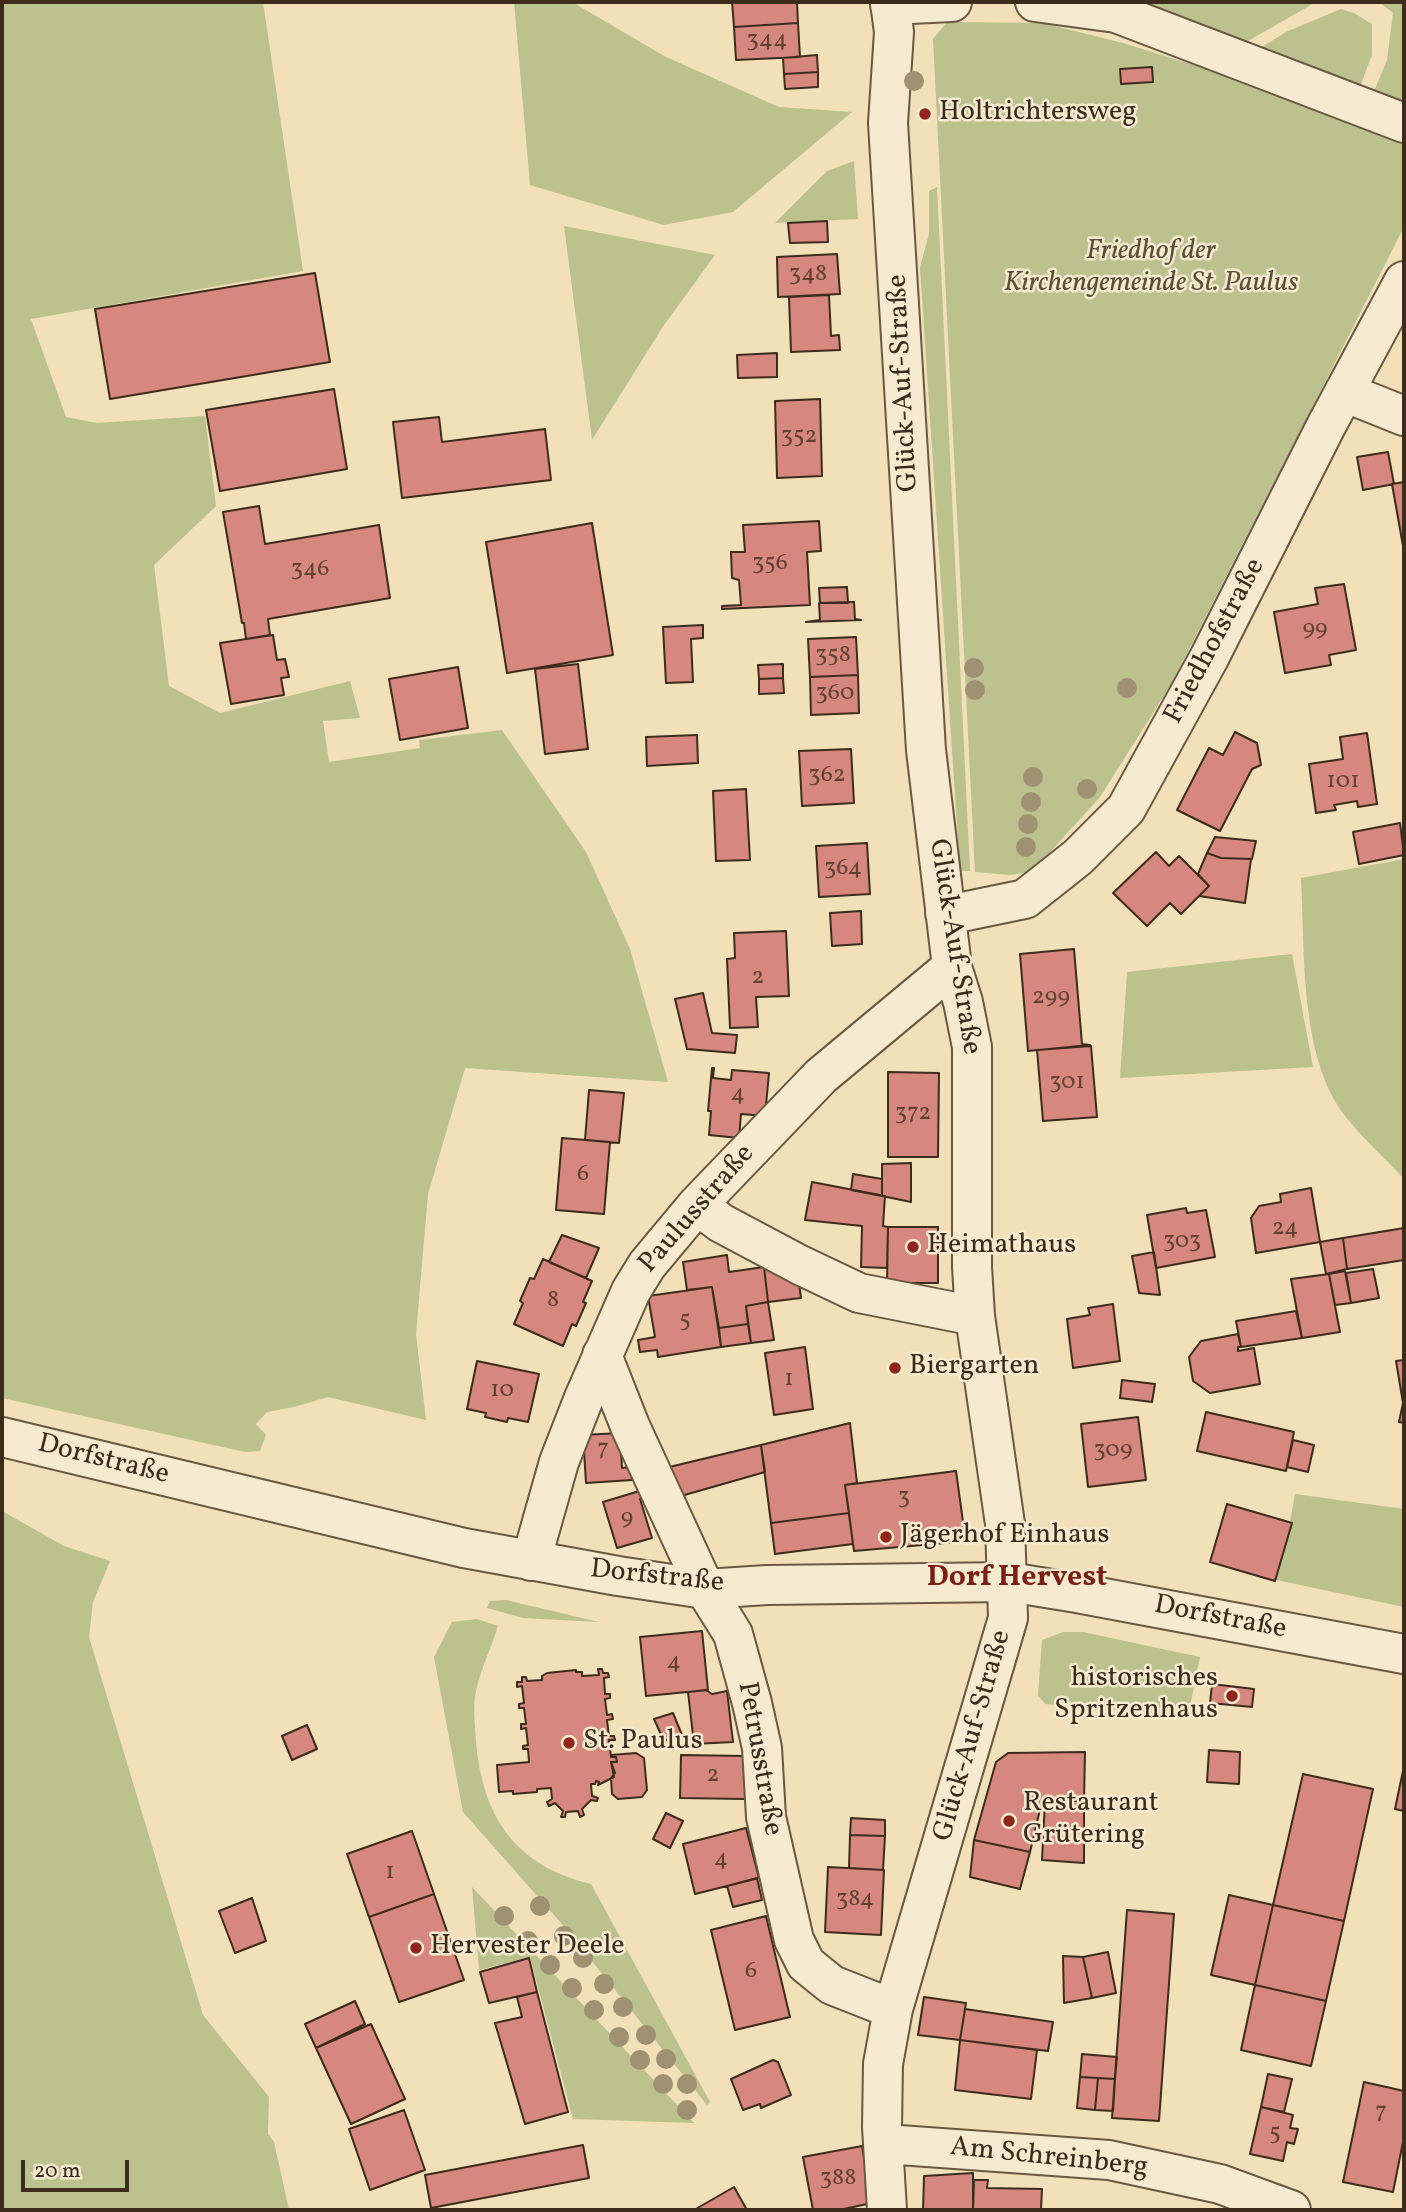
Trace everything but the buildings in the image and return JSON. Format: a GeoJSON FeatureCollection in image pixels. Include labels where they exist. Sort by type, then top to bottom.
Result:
{"type":"FeatureCollection","features":[{"type":"Feature","properties":{"kind":"street"},"geometry":{"type":"LineString","coordinates":[[890,3],[952,2]]}},
{"type":"Feature","properties":{"kind":"street"},"geometry":{"type":"LineString","coordinates":[[1035,2],[1116,13],[1404,123]]}},
{"type":"Feature","properties":{"kind":"street","name":"Glück-Auf-Straße"},"geometry":{"type":"LineString","coordinates":[[887,2210],[882,2127],[883,2064],[894,2009],[1008,1618],[1009,1582],[1005,1524],[975,1316],[972,1254],[972,1047],[963,1002],[952,967],[926,750],[888,123],[894,32],[890,3]]}},
{"type":"Feature","properties":{"kind":"street","name":"Friedhofstraße"},"geometry":{"type":"LineString","coordinates":[[945,913],[1025,898],[1078,857],[1126,809],[1209,658],[1344,392],[1404,281]]}},
{"type":"Feature","properties":{"kind":"street"},"geometry":{"type":"LineString","coordinates":[[1344,392],[1404,416]]}},
{"type":"Feature","properties":{"kind":"street","name":"Paulusstraße"},"geometry":{"type":"LineString","coordinates":[[531,1562],[559,1462],[602,1355],[631,1291],[647,1265],[698,1205],[821,1076],[952,967]]}},
{"type":"Feature","properties":{"kind":"street"},"geometry":{"type":"LineString","coordinates":[[698,1205],[721,1223],[859,1293],[975,1316]]}},
{"type":"Feature","properties":{"kind":"street","name":"Petrusstraße"},"geometry":{"type":"LineString","coordinates":[[602,1355],[630,1426],[705,1589],[733,1634],[762,1748],[766,1816],[794,1940],[806,1964],[832,1985],[894,2009]]}},
{"type":"Feature","properties":{"kind":"street","name":"Dorfstraße"},"geometry":{"type":"LineString","coordinates":[[2,1437],[359,1524],[531,1562],[705,1589],[767,1585],[1009,1582],[1404,1654]]}},
{"type":"Feature","properties":{"kind":"street","name":"Am Schreinberg"},"geometry":{"type":"LineString","coordinates":[[885,2144],[1109,2160],[1220,2183],[1291,2210]]}},
{"type":"Feature","properties":{"kind":"green space"},"geometry":{"type":"Polygon","coordinates":[[[2,2],[263,2],[303,271],[31,319],[66,417],[97,423],[205,416],[216,506],[154,565],[169,686],[220,713],[350,681],[360,718],[323,721],[329,762],[420,748],[419,740],[502,730],[586,852],[630,949],[668,1082],[465,1068],[428,1194],[416,1334],[426,1420],[328,1397],[267,1412],[256,1424],[266,1435],[260,1451],[245,1452],[2,1398],[2,2]]]}},
{"type":"Feature","properties":{"kind":"green space"},"geometry":{"type":"Polygon","coordinates":[[[514,2],[572,2],[666,57],[779,107],[852,112],[733,212],[664,225],[530,185],[514,2]]]}},
{"type":"Feature","properties":{"kind":"green space"},"geometry":{"type":"Polygon","coordinates":[[[1129,2],[1316,2],[1241,45],[1129,2]]]}},
{"type":"Feature","properties":{"kind":"green space"},"geometry":{"type":"Polygon","coordinates":[[[1379,2],[1404,2],[1404,110],[1372,96],[1387,60],[1393,13],[1379,2]]]}},
{"type":"Feature","properties":{"kind":"green space"},"geometry":{"type":"Polygon","coordinates":[[[1341,9],[1372,24],[1372,55],[1358,92],[1254,52],[1286,32],[1341,9]]]}},
{"type":"Feature","properties":{"kind":"green space","name":"Friedhof der Kirchengemeinde St. Paulus"},"geometry":{"type":"Polygon","coordinates":[[[947,22],[1043,23],[1123,43],[1404,130],[1404,227],[1172,683],[1100,797],[1032,872],[1009,875],[975,872],[933,39],[947,22]]]}},
{"type":"Feature","properties":{"kind":"green space"},"geometry":{"type":"Polygon","coordinates":[[[854,161],[858,219],[775,223],[827,171],[854,161]]]}},
{"type":"Feature","properties":{"kind":"green space"},"geometry":{"type":"Polygon","coordinates":[[[937,187],[970,871],[960,871],[920,267],[929,234],[929,191],[937,187]]]}},
{"type":"Feature","properties":{"kind":"green space"},"geometry":{"type":"Polygon","coordinates":[[[564,226],[715,255],[664,325],[592,440],[564,226]]]}},
{"type":"Feature","properties":{"kind":"green space"},"geometry":{"type":"Polygon","coordinates":[[[1404,859],[1404,1179],[1346,1117],[1331,1093],[1320,1065],[1307,1003],[1301,878],[1404,859]]]}},
{"type":"Feature","properties":{"kind":"green space"},"geometry":{"type":"Polygon","coordinates":[[[1292,954],[1313,1067],[1120,1078],[1127,972],[1292,954]]]}},
{"type":"Feature","properties":{"kind":"green space"},"geometry":{"type":"Polygon","coordinates":[[[1295,1494],[1404,1509],[1404,1607],[1272,1579],[1290,1522],[1295,1494]]]}},
{"type":"Feature","properties":{"kind":"green space"},"geometry":{"type":"Polygon","coordinates":[[[2,1511],[64,1546],[110,1561],[93,1602],[89,1637],[203,2015],[269,2097],[268,2134],[274,2142],[289,2210],[2,2210],[2,1511]]]}},
{"type":"Feature","properties":{"kind":"green space"},"geometry":{"type":"Polygon","coordinates":[[[505,1600],[599,1622],[523,1618],[487,1608],[490,1601],[505,1600]]]}},
{"type":"Feature","properties":{"kind":"green space"},"geometry":{"type":"Polygon","coordinates":[[[477,1619],[498,1626],[479,1679],[474,1707],[480,1768],[495,1814],[507,1834],[523,1851],[542,1865],[564,1876],[591,1884],[710,2102],[707,2105],[568,1931],[463,1812],[434,1657],[452,1622],[477,1619]]]}},
{"type":"Feature","properties":{"kind":"green space"},"geometry":{"type":"Polygon","coordinates":[[[1063,1632],[1083,1632],[1200,1657],[1188,1716],[1045,1704],[1038,1695],[1042,1640],[1063,1632]]]}},
{"type":"Feature","properties":{"kind":"green space"},"geometry":{"type":"Polygon","coordinates":[[[472,1887],[694,2123],[573,2119],[530,1957],[479,1970],[472,1887]]]}},
{"type":"Feature","properties":{"kind":"place","name":"Holtrichtersweg"},"geometry":{"type":"Point","coordinates":[925,114]}},
{"type":"Feature","properties":{"kind":"place","name":"Heimathaus"},"geometry":{"type":"Point","coordinates":[913,1247]}},
{"type":"Feature","properties":{"kind":"place","name":"Biergarten"},"geometry":{"type":"Point","coordinates":[895,1368]}},
{"type":"Feature","properties":{"kind":"place","name":"Jägerhof Einhaus"},"geometry":{"type":"Point","coordinates":[886,1537]}},
{"type":"Feature","properties":{"kind":"place","name":"historisches Spritzenhaus"},"geometry":{"type":"Point","coordinates":[1232,1696]}},
{"type":"Feature","properties":{"kind":"place","name":"St. Paulus"},"geometry":{"type":"Point","coordinates":[569,1743]}},
{"type":"Feature","properties":{"kind":"place","name":"Restaurant Grütering"},"geometry":{"type":"Point","coordinates":[1009,1821]}},
{"type":"Feature","properties":{"kind":"place","name":"Hervester Deele"},"geometry":{"type":"Point","coordinates":[416,1948]}},
{"type":"Feature","properties":{"kind":"district","name":"Dorf Hervest"},"geometry":{"type":"Point","coordinates":[1017,1579]}}]}
